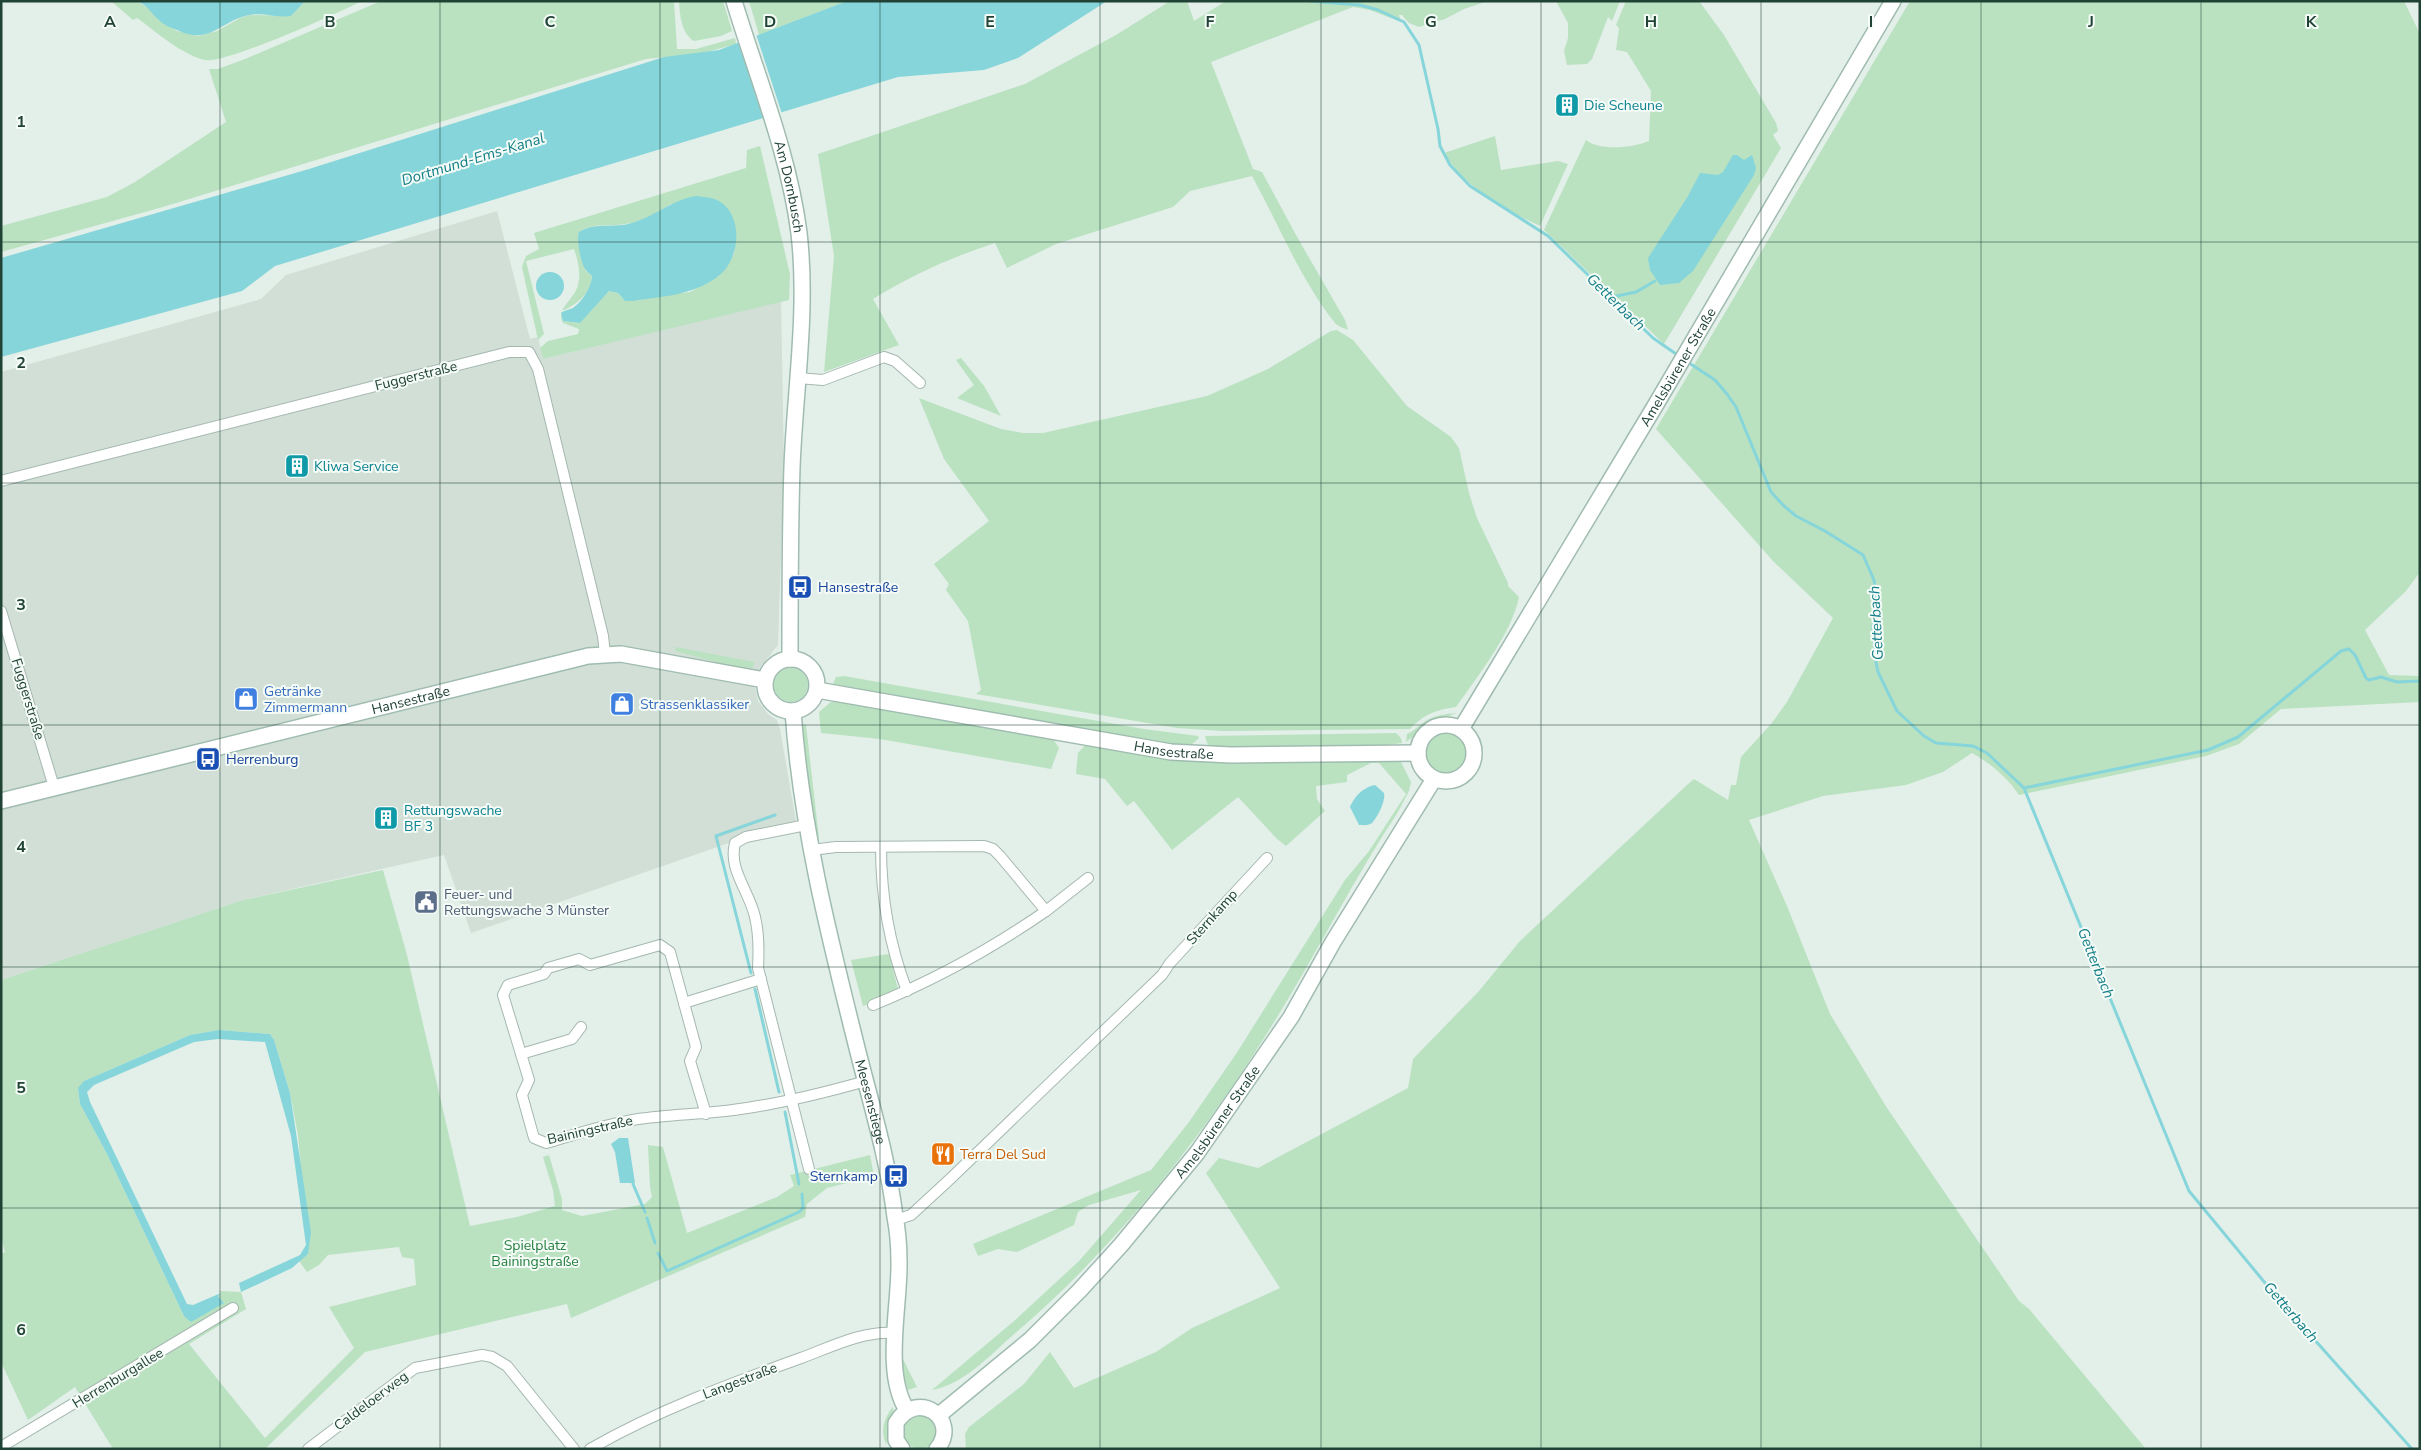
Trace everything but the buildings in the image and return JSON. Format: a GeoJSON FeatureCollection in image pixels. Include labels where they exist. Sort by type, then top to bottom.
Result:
{"type":"FeatureCollection","features":[{"type":"Feature","properties":{"kind":"main road","name":"Am Dornbusch"},"geometry":{"type":"LineString","coordinates":[[734,1],[790,187],[799,232],[803,277],[792,466],[790,659]]}},
{"type":"Feature","properties":{"kind":"main road","name":"Amelsbürener Straße"},"geometry":{"type":"LineString","coordinates":[[1461,729],[1676,370],[1893,1]]}},
{"type":"Feature","properties":{"kind":"main road","name":"Hansestraße"},"geometry":{"type":"LineString","coordinates":[[1,801],[555,663],[606,654],[621,654],[765,680]]}},
{"type":"Feature","properties":{"kind":"main road"},"geometry":{"type":"LineString","coordinates":[[790,659],[802,662],[813,670],[817,684],[817,690],[810,703],[793,711],[784,710],[771,702],[767,695],[765,680],[767,674],[776,664],[790,659]]}},
{"type":"Feature","properties":{"kind":"main road","name":"Hansestraße"},"geometry":{"type":"LineString","coordinates":[[817,690],[1171,752],[1231,755],[1418,753]]}},
{"type":"Feature","properties":{"kind":"main road","name":"Meesenstiege"},"geometry":{"type":"LineString","coordinates":[[793,711],[806,825],[811,850],[834,954],[889,1177],[896,1220],[899,1263],[896,1333],[897,1390],[907,1410]]}},
{"type":"Feature","properties":{"kind":"main road"},"geometry":{"type":"LineString","coordinates":[[1452,726],[1461,729],[1471,739],[1473,746],[1474,760],[1471,767],[1455,780],[1441,781],[1434,779],[1422,767],[1418,753],[1420,742],[1433,728],[1452,726]]}},
{"type":"Feature","properties":{"kind":"main road","name":"Amelsbürener Straße"},"geometry":{"type":"LineString","coordinates":[[938,1415],[1030,1340],[1080,1290],[1133,1231],[1197,1153],[1291,1017],[1333,942],[1434,779]]}},
{"type":"Feature","properties":{"kind":"main road"},"geometry":{"type":"LineString","coordinates":[[901,1448],[894,1432],[896,1423],[907,1410],[924,1407],[938,1415],[944,1431],[943,1441],[937,1449]]}},
{"type":"Feature","properties":{"kind":"street","name":"Fuggerstraße"},"geometry":{"type":"LineString","coordinates":[[1,482],[509,352],[529,352],[538,369],[606,654]]}},
{"type":"Feature","properties":{"kind":"street"},"geometry":{"type":"LineString","coordinates":[[798,378],[823,380],[884,357],[895,361],[920,383]]}},
{"type":"Feature","properties":{"kind":"street","name":"Fuggerstraße"},"geometry":{"type":"LineString","coordinates":[[1,611],[54,787]]}},
{"type":"Feature","properties":{"kind":"street"},"geometry":{"type":"LineString","coordinates":[[806,825],[746,837],[735,843],[732,855],[735,868],[755,916],[759,942],[758,968],[809,1170]]}},
{"type":"Feature","properties":{"kind":"street"},"geometry":{"type":"LineString","coordinates":[[811,850],[836,847],[975,846],[993,850],[1046,911]]}},
{"type":"Feature","properties":{"kind":"street"},"geometry":{"type":"LineString","coordinates":[[881,847],[886,920],[895,958],[907,991]]}},
{"type":"Feature","properties":{"kind":"street","name":"Sternkamp"},"geometry":{"type":"LineString","coordinates":[[896,1220],[911,1214],[949,1180],[1162,974],[1267,858]]}},
{"type":"Feature","properties":{"kind":"street"},"geometry":{"type":"LineString","coordinates":[[873,1005],[907,991],[974,957],[1046,911],[1088,878]]}},
{"type":"Feature","properties":{"kind":"street","name":"Bainingstraße"},"geometry":{"type":"LineString","coordinates":[[706,1114],[690,1061],[696,1047],[670,952],[660,945],[590,965],[579,959],[548,968],[544,974],[508,984],[503,995],[529,1080],[522,1095],[526,1112],[534,1138],[546,1143],[614,1123],[706,1114],[792,1100],[866,1081]]}},
{"type":"Feature","properties":{"kind":"street"},"geometry":{"type":"LineString","coordinates":[[684,1003],[761,979]]}},
{"type":"Feature","properties":{"kind":"street"},"geometry":{"type":"LineString","coordinates":[[521,1054],[572,1039],[581,1027]]}},
{"type":"Feature","properties":{"kind":"street","name":"Herrenburgallee"},"geometry":{"type":"LineString","coordinates":[[1,1447],[234,1308]]}},
{"type":"Feature","properties":{"kind":"street","name":"Langestraße"},"geometry":{"type":"LineString","coordinates":[[590,1449],[663,1412],[786,1363],[869,1334],[896,1333]]}},
{"type":"Feature","properties":{"kind":"street","name":"Caldeloerweg"},"geometry":{"type":"LineString","coordinates":[[308,1449],[415,1368],[482,1355],[492,1356],[507,1366],[574,1449]]}},
{"type":"Feature","properties":{"kind":"shaded area"},"geometry":{"type":"Polygon","coordinates":[[[497,211],[530,339],[538,337],[543,359],[781,301],[784,465],[778,645],[759,669],[755,687],[758,701],[768,714],[777,720],[780,729],[797,827],[746,837],[471,933],[444,855],[243,900],[1,980],[1,372],[261,299],[286,275],[497,211]]]}},
{"type":"Feature","properties":{"kind":"green space"},"geometry":{"type":"Polygon","coordinates":[[[111,1],[137,1],[151,10],[160,21],[177,31],[198,36],[217,31],[249,15],[291,16],[305,1],[362,1],[258,46],[217,59],[205,60],[188,54],[137,18],[133,20],[111,1]]]}},
{"type":"Feature","properties":{"kind":"green space"},"geometry":{"type":"Polygon","coordinates":[[[381,1],[674,1],[677,49],[696,49],[735,38],[736,44],[700,54],[646,59],[163,207],[1,252],[1,226],[107,197],[135,182],[226,122],[209,69],[218,69],[245,59],[381,1]]]}},
{"type":"Feature","properties":{"kind":"green space"},"geometry":{"type":"Polygon","coordinates":[[[679,1],[723,1],[732,31],[721,36],[694,41],[684,29],[679,1]]]}},
{"type":"Feature","properties":{"kind":"green space"},"geometry":{"type":"Polygon","coordinates":[[[749,1],[847,1],[759,35],[749,1]]]}},
{"type":"Feature","properties":{"kind":"green space"},"geometry":{"type":"Polygon","coordinates":[[[1170,1],[1187,1],[1194,21],[1226,1],[1488,1],[1464,9],[1445,19],[1419,27],[1409,23],[1402,15],[1399,15],[1401,22],[1370,10],[1353,7],[1211,62],[1253,169],[1262,172],[1345,320],[1348,330],[1335,323],[1322,306],[1290,251],[1252,176],[1190,191],[1173,207],[1056,244],[1007,268],[995,243],[932,267],[873,299],[899,345],[824,372],[834,256],[818,154],[1025,84],[1116,35],[1170,1]]]}},
{"type":"Feature","properties":{"kind":"green space"},"geometry":{"type":"Polygon","coordinates":[[[1556,1],[1620,1],[1612,21],[1608,17],[1592,59],[1587,64],[1567,65],[1564,51],[1568,38],[1568,23],[1556,1]]]}},
{"type":"Feature","properties":{"kind":"green space"},"geometry":{"type":"Polygon","coordinates":[[[1626,1],[1699,1],[1724,35],[1776,123],[1778,131],[1773,135],[1781,148],[1664,344],[1544,230],[1586,140],[1599,146],[1607,147],[1626,147],[1649,141],[1651,91],[1627,52],[1616,50],[1619,28],[1616,25],[1626,1]]]}},
{"type":"Feature","properties":{"kind":"green space"},"geometry":{"type":"Polygon","coordinates":[[[1910,1],[2404,1],[2420,34],[2420,572],[2406,591],[2365,630],[2389,675],[2420,676],[2420,702],[2281,709],[2239,744],[2206,756],[2019,795],[1998,771],[1972,753],[1943,772],[1906,785],[1823,796],[1749,820],[1787,906],[1830,1014],[1887,1108],[2019,1301],[2029,1309],[2146,1449],[966,1449],[965,1434],[969,1427],[1024,1384],[1050,1352],[1074,1388],[1156,1352],[1192,1328],[1280,1288],[1206,1173],[1219,1158],[1258,1168],[1408,1088],[1413,1059],[1479,991],[1520,941],[1687,785],[1694,779],[1728,800],[1731,785],[1736,785],[1741,757],[1771,724],[1787,702],[1833,618],[1773,561],[1656,429],[1910,1]]]}},
{"type":"Feature","properties":{"kind":"green space"},"geometry":{"type":"Polygon","coordinates":[[[1495,136],[1501,170],[1558,161],[1568,164],[1540,226],[1513,213],[1474,187],[1452,165],[1444,153],[1495,136]]]}},
{"type":"Feature","properties":{"kind":"green space"},"geometry":{"type":"Polygon","coordinates":[[[760,146],[790,274],[789,300],[543,359],[540,348],[548,341],[578,334],[579,329],[563,323],[561,318],[562,312],[563,321],[578,323],[609,291],[618,293],[623,299],[690,292],[719,276],[734,254],[736,237],[732,219],[671,204],[649,217],[631,223],[590,227],[579,232],[581,258],[586,271],[592,276],[591,282],[582,298],[563,311],[576,290],[579,280],[579,267],[574,249],[526,261],[544,334],[538,340],[522,267],[526,256],[539,249],[534,233],[746,168],[747,150],[760,146]]]}},
{"type":"Feature","properties":{"kind":"green space"},"geometry":{"type":"Polygon","coordinates":[[[1337,330],[1353,340],[1407,406],[1451,437],[1459,448],[1469,493],[1477,518],[1508,586],[1519,597],[1502,640],[1456,707],[1431,714],[1420,720],[1410,729],[1223,731],[1177,728],[976,694],[981,690],[968,621],[946,590],[949,584],[934,564],[989,521],[944,459],[919,398],[1001,429],[1023,433],[1043,433],[1207,396],[1268,369],[1331,331],[1337,330]]]}},
{"type":"Feature","properties":{"kind":"green space"},"geometry":{"type":"Polygon","coordinates":[[[961,358],[984,386],[1001,416],[957,398],[974,385],[956,360],[961,358]]]}},
{"type":"Feature","properties":{"kind":"green space"},"geometry":{"type":"Polygon","coordinates":[[[676,647],[754,662],[753,668],[731,666],[675,651],[676,647]]]}},
{"type":"Feature","properties":{"kind":"green space"},"geometry":{"type":"Polygon","coordinates":[[[791,668],[803,673],[808,685],[803,697],[791,702],[779,697],[774,685],[779,673],[791,668]]]}},
{"type":"Feature","properties":{"kind":"green space"},"geometry":{"type":"Polygon","coordinates":[[[844,676],[1144,729],[1198,736],[1199,738],[1190,746],[1153,742],[833,684],[836,677],[844,676]]]}},
{"type":"Feature","properties":{"kind":"green space"},"geometry":{"type":"Polygon","coordinates":[[[831,702],[843,702],[1053,739],[1059,748],[1051,769],[880,739],[821,733],[819,712],[831,702]]]}},
{"type":"Feature","properties":{"kind":"green space"},"geometry":{"type":"Polygon","coordinates":[[[1457,713],[1432,722],[1406,742],[1407,734],[1428,720],[1440,715],[1457,713]]]}},
{"type":"Feature","properties":{"kind":"green space"},"geometry":{"type":"Polygon","coordinates":[[[803,725],[806,725],[819,838],[816,837],[814,828],[803,742],[803,725]]]}},
{"type":"Feature","properties":{"kind":"green space"},"geometry":{"type":"Polygon","coordinates":[[[1451,731],[1459,734],[1465,740],[1468,752],[1465,764],[1459,770],[1443,773],[1435,770],[1429,764],[1426,748],[1429,740],[1435,734],[1451,731]]]}},
{"type":"Feature","properties":{"kind":"green space"},"geometry":{"type":"Polygon","coordinates":[[[1396,733],[1401,738],[1402,743],[1378,746],[1211,748],[1205,736],[1396,733]]]}},
{"type":"Feature","properties":{"kind":"green space"},"geometry":{"type":"Polygon","coordinates":[[[1086,744],[1394,761],[1401,762],[1411,782],[1409,791],[1398,812],[1279,1014],[1222,1101],[1158,1186],[1088,1264],[1051,1301],[985,1361],[965,1376],[943,1387],[932,1390],[1014,1321],[1079,1261],[1141,1190],[1089,1205],[1078,1212],[1074,1225],[1017,1252],[998,1249],[978,1256],[973,1244],[1151,1170],[1189,1122],[1238,1051],[1345,880],[1369,851],[1406,794],[1379,763],[1371,763],[1347,775],[1347,782],[1316,786],[1317,799],[1325,811],[1286,846],[1277,839],[1238,797],[1172,850],[1134,801],[1127,806],[1105,779],[1076,774],[1078,753],[1086,744]]]}},
{"type":"Feature","properties":{"kind":"green space","name":"Spielplatz Bainingstraße"},"geometry":{"type":"Polygon","coordinates":[[[383,870],[407,955],[470,1226],[517,1217],[555,1206],[553,1190],[543,1157],[549,1155],[562,1199],[562,1210],[582,1216],[645,1204],[652,1197],[648,1145],[663,1147],[687,1233],[777,1197],[794,1186],[790,1175],[870,1155],[874,1176],[827,1188],[807,1204],[805,1217],[571,1318],[567,1304],[365,1352],[265,1449],[113,1449],[75,1387],[28,1420],[1,1362],[1,1254],[5,1252],[1,1237],[1,980],[243,900],[383,870]],[[219,1030],[190,1035],[84,1081],[78,1089],[80,1104],[107,1154],[184,1316],[224,1303],[218,1296],[221,1293],[219,1291],[241,1292],[246,1309],[189,1344],[265,1438],[354,1348],[329,1307],[416,1285],[414,1259],[402,1257],[399,1247],[328,1255],[319,1265],[307,1272],[299,1261],[308,1254],[298,1135],[290,1093],[274,1040],[270,1034],[219,1030]]]}},
{"type":"Feature","properties":{"kind":"green space"},"geometry":{"type":"Polygon","coordinates":[[[889,954],[898,989],[893,994],[863,1006],[851,960],[889,954]]]}},
{"type":"Feature","properties":{"kind":"green space"},"geometry":{"type":"Polygon","coordinates":[[[902,1357],[917,1387],[908,1390],[903,1374],[902,1357]]]}},
{"type":"Feature","properties":{"kind":"green space"},"geometry":{"type":"Polygon","coordinates":[[[893,1407],[894,1418],[886,1444],[883,1429],[887,1415],[893,1407]]]}},
{"type":"Feature","properties":{"kind":"green space"},"geometry":{"type":"Polygon","coordinates":[[[920,1415],[932,1420],[937,1432],[932,1444],[920,1449],[908,1444],[903,1432],[908,1420],[920,1415]]]}},
{"type":"Feature","properties":{"kind":"water"},"geometry":{"type":"Polygon","coordinates":[[[137,1],[305,1],[291,16],[249,15],[207,34],[198,35],[188,34],[166,25],[137,1]]]}},
{"type":"Feature","properties":{"kind":"water","name":"Dortmund-Ems-Kanal"},"geometry":{"type":"Polygon","coordinates":[[[847,1],[1107,1],[1018,58],[984,70],[898,77],[275,266],[242,291],[1,357],[1,258],[309,169],[664,57],[719,50],[847,1]]]}},
{"type":"Feature","properties":{"kind":"water"},"geometry":{"type":"Polygon","coordinates":[[[1733,155],[1737,155],[1744,160],[1752,155],[1756,168],[1754,175],[1693,271],[1679,283],[1660,285],[1650,270],[1648,258],[1688,196],[1700,173],[1718,175],[1723,172],[1733,155]]]}},
{"type":"Feature","properties":{"kind":"water"},"geometry":{"type":"Polygon","coordinates":[[[696,196],[719,201],[727,208],[733,218],[736,228],[736,240],[734,251],[724,271],[706,284],[686,292],[666,296],[625,301],[618,293],[609,291],[580,323],[563,321],[561,313],[573,308],[580,302],[592,280],[592,276],[587,272],[581,258],[578,240],[579,232],[597,226],[628,224],[646,218],[678,201],[696,196]]]}},
{"type":"Feature","properties":{"kind":"water"},"geometry":{"type":"Polygon","coordinates":[[[550,272],[560,276],[564,286],[560,296],[550,300],[540,296],[536,286],[540,276],[550,272]]]}},
{"type":"Feature","properties":{"kind":"water"},"geometry":{"type":"Polygon","coordinates":[[[1375,785],[1384,793],[1379,813],[1372,823],[1359,825],[1350,807],[1360,793],[1375,785]]]}},
{"type":"Feature","properties":{"kind":"water"},"geometry":{"type":"Polygon","coordinates":[[[219,1030],[270,1034],[274,1040],[290,1093],[311,1232],[308,1254],[292,1268],[241,1292],[239,1283],[300,1255],[306,1245],[291,1136],[265,1042],[218,1039],[194,1042],[94,1085],[87,1092],[90,1102],[187,1304],[193,1305],[221,1293],[218,1296],[224,1303],[191,1322],[184,1316],[107,1154],[80,1104],[78,1088],[84,1081],[190,1035],[219,1030]]]}},
{"type":"Feature","properties":{"kind":"water"},"geometry":{"type":"Polygon","coordinates":[[[619,1138],[628,1138],[635,1183],[620,1183],[615,1152],[611,1144],[619,1138]]]}},
{"type":"Feature","properties":{"kind":"pier"},"geometry":{"type":"Polygon","coordinates":[[[756,34],[782,114],[764,120],[739,40],[756,34]]]}},
{"type":"Feature","properties":{"kind":"waterway","name":"Getterbach"},"geometry":{"type":"LineString","coordinates":[[1309,1],[1360,5],[1378,10],[1404,22],[1419,45],[1438,129],[1440,146],[1450,165],[1470,186],[1548,236],[1653,338],[1679,356]]}},
{"type":"Feature","properties":{"kind":"waterway"},"geometry":{"type":"LineString","coordinates":[[1612,297],[1636,292],[1655,281]]}},
{"type":"Feature","properties":{"kind":"waterway","name":"Getterbach"},"geometry":{"type":"LineString","coordinates":[[1686,361],[1715,380],[1736,407],[1771,492],[1796,516],[1825,531],[1863,555],[1874,580],[1876,595],[1873,628],[1878,672],[1897,711],[1924,736],[1936,743],[1973,746],[1987,753],[2024,788],[2189,1191],[2280,1301],[2412,1449]]}},
{"type":"Feature","properties":{"kind":"waterway"},"geometry":{"type":"LineString","coordinates":[[2024,788],[2208,750],[2238,737],[2341,651],[2349,649],[2355,655],[2366,678],[2369,680],[2381,677],[2397,682],[2420,681]]}},
{"type":"Feature","properties":{"kind":"waterway"},"geometry":{"type":"LineString","coordinates":[[751,973],[716,836],[775,815]]}},
{"type":"Feature","properties":{"kind":"waterway"},"geometry":{"type":"LineString","coordinates":[[755,989],[779,1092]]}},
{"type":"Feature","properties":{"kind":"waterway"},"geometry":{"type":"LineString","coordinates":[[785,1112],[799,1184]]}},
{"type":"Feature","properties":{"kind":"waterway"},"geometry":{"type":"LineString","coordinates":[[633,1184],[645,1212]]}},
{"type":"Feature","properties":{"kind":"waterway"},"geometry":{"type":"LineString","coordinates":[[658,1253],[667,1271],[799,1212],[803,1208],[802,1194]]}},
{"type":"Feature","properties":{"kind":"waterway"},"geometry":{"type":"LineString","coordinates":[[647,1218],[655,1243]]}},
{"type":"Feature","properties":{"kind":"place","name":"Die Scheune"},"geometry":{"type":"Point","coordinates":[1567,105]}},
{"type":"Feature","properties":{"kind":"place","name":"Kliwa Service"},"geometry":{"type":"Point","coordinates":[297,466]}},
{"type":"Feature","properties":{"kind":"place","name":"Hansestraße"},"geometry":{"type":"Point","coordinates":[800,587]}},
{"type":"Feature","properties":{"kind":"place","name":"Getränke Zimmermann"},"geometry":{"type":"Point","coordinates":[246,699]}},
{"type":"Feature","properties":{"kind":"place","name":"Strassenklassiker"},"geometry":{"type":"Point","coordinates":[622,704]}},
{"type":"Feature","properties":{"kind":"place","name":"Herrenburg"},"geometry":{"type":"Point","coordinates":[208,759]}},
{"type":"Feature","properties":{"kind":"place","name":"Rettungswache BF 3"},"geometry":{"type":"Point","coordinates":[386,818]}},
{"type":"Feature","properties":{"kind":"place","name":"Feuer- und Rettungswache 3 Münster"},"geometry":{"type":"Point","coordinates":[426,902]}},
{"type":"Feature","properties":{"kind":"place","name":"Terra Del Sud"},"geometry":{"type":"Point","coordinates":[943,1154]}},
{"type":"Feature","properties":{"kind":"place","name":"Sternkamp"},"geometry":{"type":"Point","coordinates":[896,1176]}}]}
